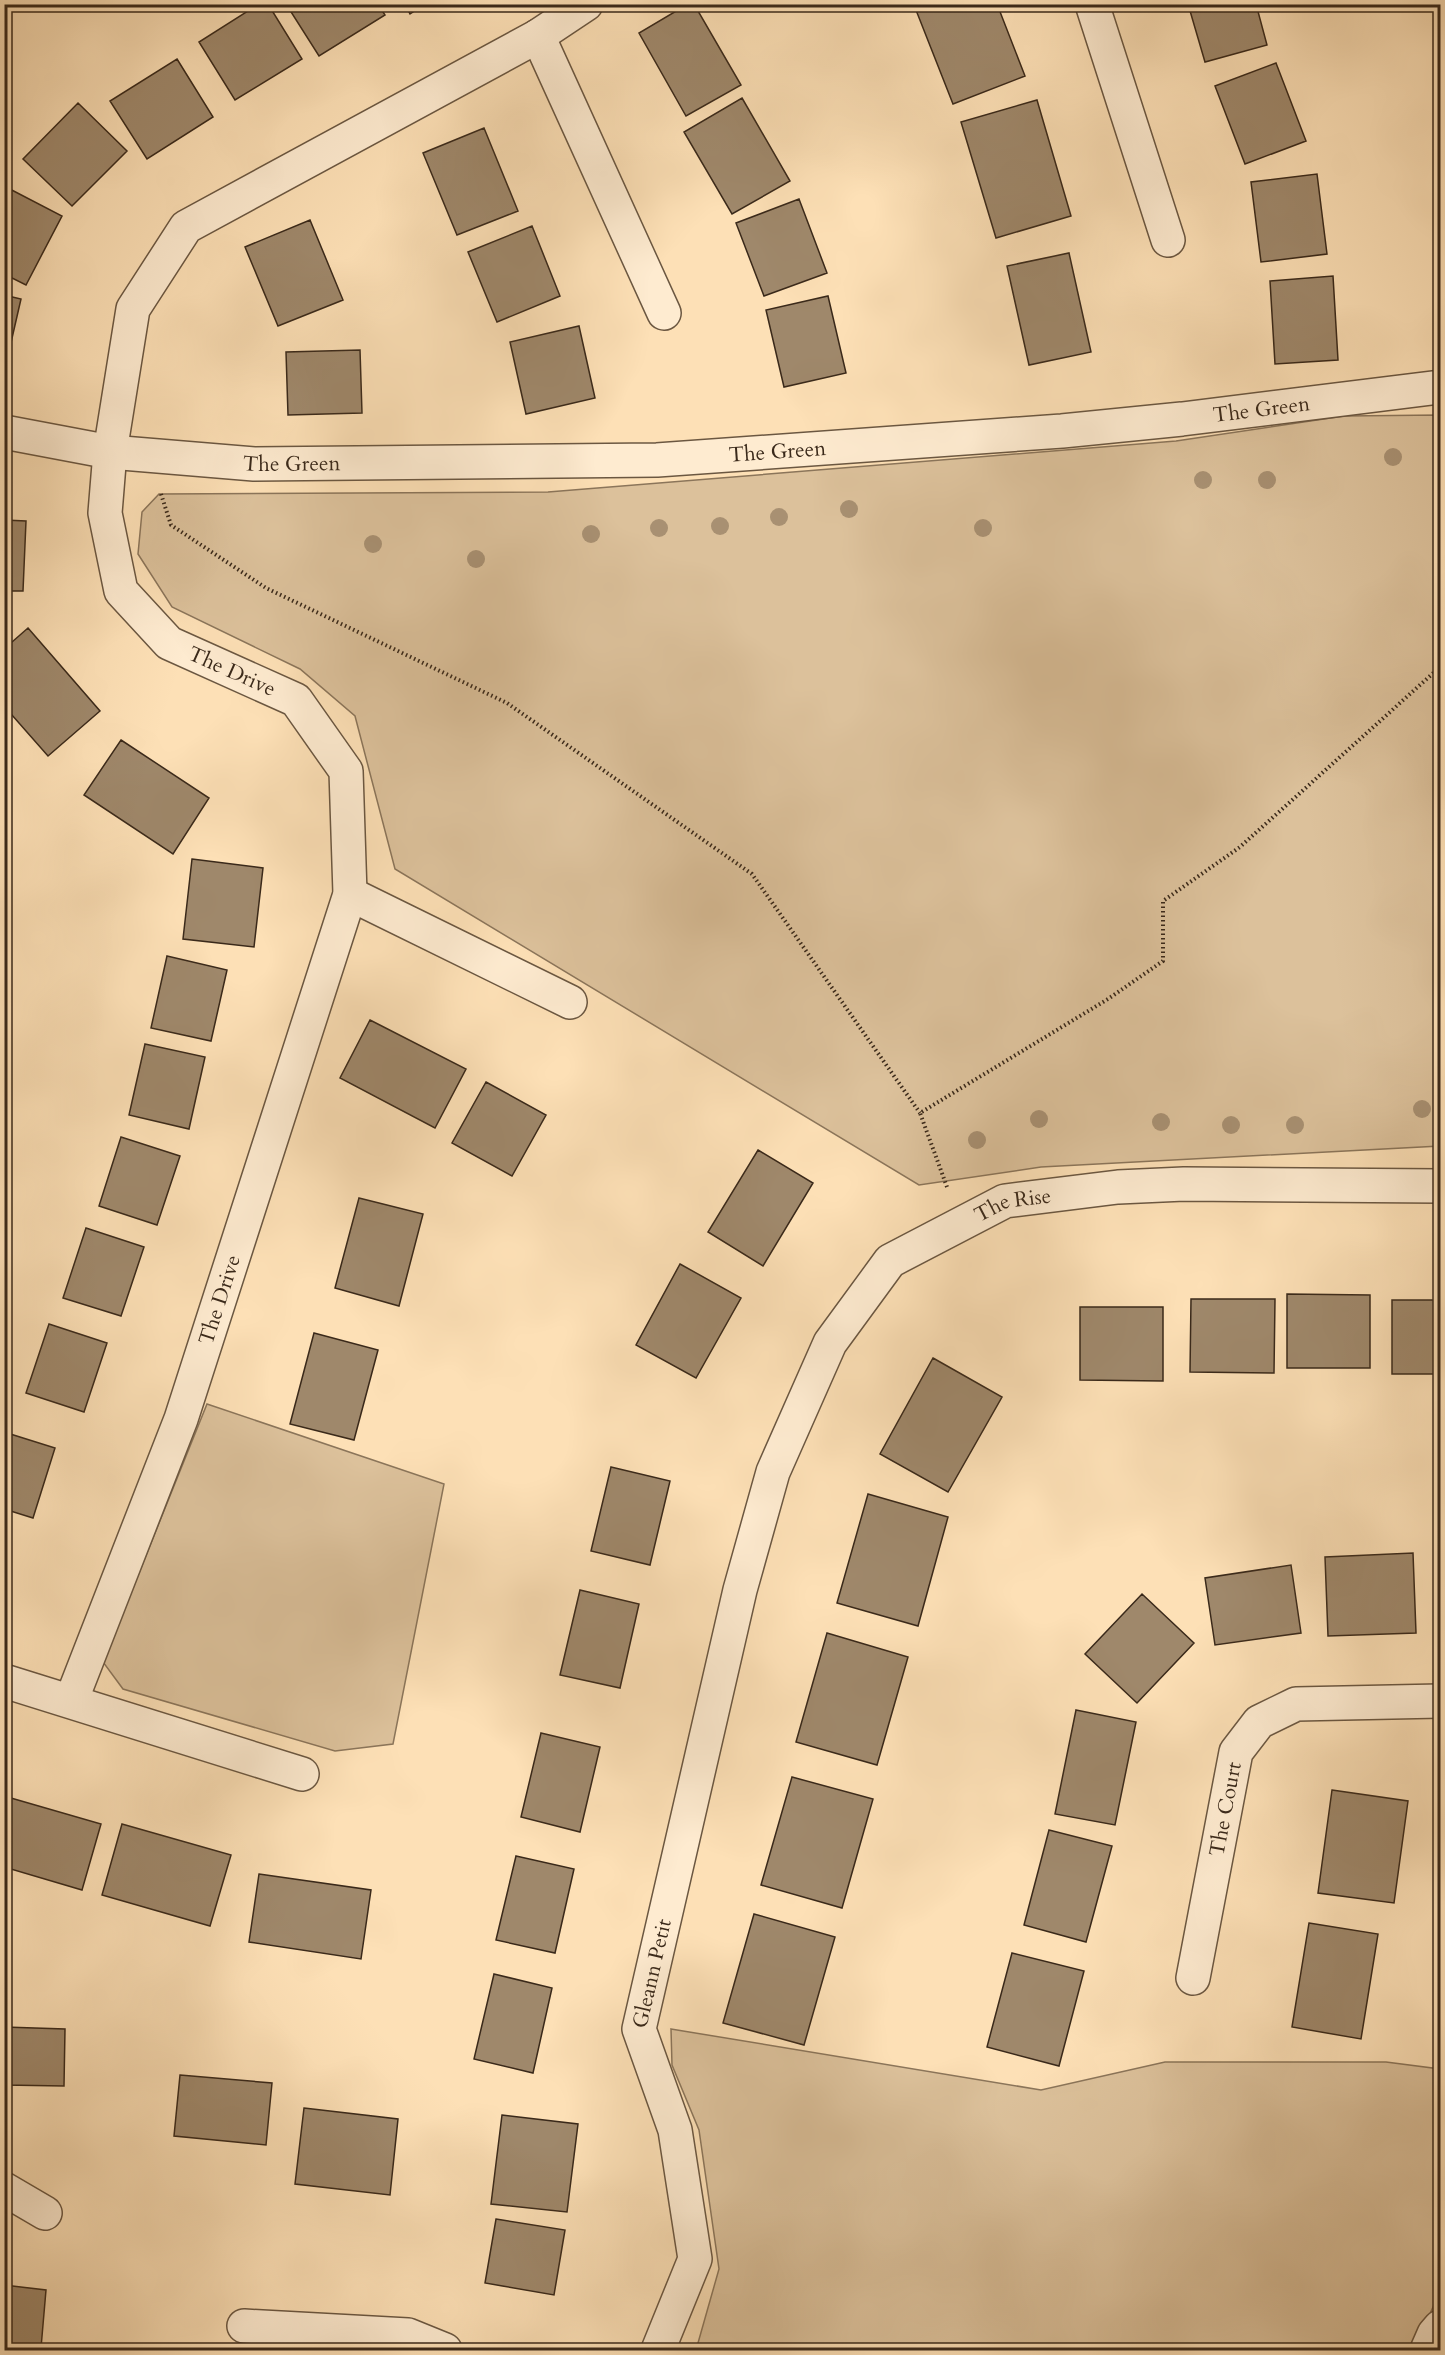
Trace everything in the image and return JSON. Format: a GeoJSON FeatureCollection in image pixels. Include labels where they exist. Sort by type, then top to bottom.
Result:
{"type":"FeatureCollection","features":[{"type":"Feature","properties":{"kind":"street"},"geometry":{"type":"LineString","coordinates":[[110,452],[133,309],[186,226],[538,36],[586,4]]}},
{"type":"Feature","properties":{"kind":"street"},"geometry":{"type":"LineString","coordinates":[[1092,4],[1168,240]]}},
{"type":"Feature","properties":{"kind":"street"},"geometry":{"type":"LineString","coordinates":[[538,36],[664,313]]}},
{"type":"Feature","properties":{"kind":"street","name":"The Green"},"geometry":{"type":"LineString","coordinates":[[4,432],[110,452],[254,464],[657,460],[1062,431],[1182,419],[1440,387]]}},
{"type":"Feature","properties":{"kind":"street","name":"The Drive"},"geometry":{"type":"LineString","coordinates":[[71,1701],[181,1419],[350,894],[346,771],[296,700],[169,643],[121,591],[105,513],[110,452]]}},
{"type":"Feature","properties":{"kind":"street"},"geometry":{"type":"LineString","coordinates":[[350,894],[570,1002]]}},
{"type":"Feature","properties":{"kind":"street","name":"The Rise"},"geometry":{"type":"LineString","coordinates":[[740,1590],[773,1472],[830,1342],[890,1261],[1005,1201],[1118,1187],[1184,1184],[1440,1186]]}},
{"type":"Feature","properties":{"kind":"street","name":"Gleann Petit"},"geometry":{"type":"LineString","coordinates":[[658,2350],[695,2259],[675,2130],[639,2029],[740,1590]]}},
{"type":"Feature","properties":{"kind":"street"},"geometry":{"type":"LineString","coordinates":[[4,1681],[302,1774]]}},
{"type":"Feature","properties":{"kind":"street","name":"The Court"},"geometry":{"type":"LineString","coordinates":[[1193,1978],[1236,1752],[1259,1722],[1296,1704],[1440,1701]]}},
{"type":"Feature","properties":{"kind":"street"},"geometry":{"type":"LineString","coordinates":[[4,2189],[45,2213]]}},
{"type":"Feature","properties":{"kind":"street"},"geometry":{"type":"LineString","coordinates":[[244,2326],[408,2335],[445,2350]]}},
{"type":"Feature","properties":{"kind":"street"},"geometry":{"type":"LineString","coordinates":[[1427,2350],[1440,2327]]}},
{"type":"Feature","properties":{"kind":"path"},"geometry":{"type":"LineString","coordinates":[[147,455],[171,525],[266,588],[507,704],[752,874],[920,1113],[961,1225]]}},
{"type":"Feature","properties":{"kind":"path"},"geometry":{"type":"LineString","coordinates":[[920,1113],[1108,999],[1163,961],[1163,901],[1240,848],[1440,667]]}},
{"type":"Feature","properties":{"kind":"shaded area"},"geometry":{"type":"Polygon","coordinates":[[[1440,415],[1440,1146],[1041,1167],[919,1185],[395,869],[355,716],[300,669],[172,607],[138,554],[142,512],[159,494],[548,492],[1176,441],[1344,416],[1440,415]]]}},
{"type":"Feature","properties":{"kind":"shaded area"},"geometry":{"type":"Polygon","coordinates":[[[207,1404],[444,1484],[393,1744],[335,1751],[123,1689],[103,1662],[207,1404]]]}},
{"type":"Feature","properties":{"kind":"shaded area"},"geometry":{"type":"Polygon","coordinates":[[[671,2029],[1041,2090],[1165,2062],[1386,2062],[1440,2069],[1440,2292],[1413,2350],[696,2350],[719,2269],[699,2130],[672,2065],[671,2029]]]}},
{"type":"Feature","properties":{"kind":"building"},"geometry":{"type":"Polygon","coordinates":[[[259,4],[268,4],[302,59],[235,100],[199,42],[259,4]]]}},
{"type":"Feature","properties":{"kind":"building"},"geometry":{"type":"Polygon","coordinates":[[[286,4],[378,4],[385,15],[319,56],[286,4]]]}},
{"type":"Feature","properties":{"kind":"building"},"geometry":{"type":"Polygon","coordinates":[[[405,4],[425,4],[410,14],[405,4]]]}},
{"type":"Feature","properties":{"kind":"building"},"geometry":{"type":"Polygon","coordinates":[[[688,4],[694,4],[741,85],[686,116],[639,33],[688,4]]]}},
{"type":"Feature","properties":{"kind":"building"},"geometry":{"type":"Polygon","coordinates":[[[997,4],[1025,76],[953,104],[914,5],[997,4]]]}},
{"type":"Feature","properties":{"kind":"building"},"geometry":{"type":"Polygon","coordinates":[[[1188,4],[1256,4],[1267,45],[1205,62],[1188,4]]]}},
{"type":"Feature","properties":{"kind":"building"},"geometry":{"type":"Polygon","coordinates":[[[177,59],[213,117],[147,159],[110,101],[177,59]]]}},
{"type":"Feature","properties":{"kind":"building"},"geometry":{"type":"Polygon","coordinates":[[[1276,63],[1306,141],[1245,164],[1215,86],[1276,63]]]}},
{"type":"Feature","properties":{"kind":"building"},"geometry":{"type":"Polygon","coordinates":[[[742,98],[790,181],[732,214],[684,132],[742,98]]]}},
{"type":"Feature","properties":{"kind":"building"},"geometry":{"type":"Polygon","coordinates":[[[1037,100],[1071,216],[996,238],[961,122],[1037,100]]]}},
{"type":"Feature","properties":{"kind":"building"},"geometry":{"type":"Polygon","coordinates":[[[78,103],[127,151],[72,206],[23,159],[78,103]]]}},
{"type":"Feature","properties":{"kind":"building"},"geometry":{"type":"Polygon","coordinates":[[[484,128],[518,211],[457,235],[423,153],[484,128]]]}},
{"type":"Feature","properties":{"kind":"building"},"geometry":{"type":"Polygon","coordinates":[[[1317,174],[1327,254],[1261,262],[1251,182],[1317,174]]]}},
{"type":"Feature","properties":{"kind":"building"},"geometry":{"type":"Polygon","coordinates":[[[4,186],[62,216],[26,285],[4,274],[4,186]]]}},
{"type":"Feature","properties":{"kind":"building"},"geometry":{"type":"Polygon","coordinates":[[[799,199],[827,273],[764,296],[736,223],[799,199]]]}},
{"type":"Feature","properties":{"kind":"building"},"geometry":{"type":"Polygon","coordinates":[[[310,220],[343,300],[278,326],[245,247],[310,220]]]}},
{"type":"Feature","properties":{"kind":"building"},"geometry":{"type":"Polygon","coordinates":[[[532,226],[560,296],[497,322],[468,252],[532,226]]]}},
{"type":"Feature","properties":{"kind":"building"},"geometry":{"type":"Polygon","coordinates":[[[1069,253],[1091,352],[1029,365],[1007,266],[1069,253]]]}},
{"type":"Feature","properties":{"kind":"building"},"geometry":{"type":"Polygon","coordinates":[[[1333,276],[1338,360],[1275,364],[1270,281],[1333,276]]]}},
{"type":"Feature","properties":{"kind":"building"},"geometry":{"type":"Polygon","coordinates":[[[4,295],[21,299],[4,373],[4,295]]]}},
{"type":"Feature","properties":{"kind":"building"},"geometry":{"type":"Polygon","coordinates":[[[828,296],[846,373],[784,387],[766,310],[828,296]]]}},
{"type":"Feature","properties":{"kind":"building"},"geometry":{"type":"Polygon","coordinates":[[[579,326],[595,398],[526,414],[510,342],[579,326]]]}},
{"type":"Feature","properties":{"kind":"building"},"geometry":{"type":"Polygon","coordinates":[[[360,350],[362,413],[288,415],[286,352],[360,350]]]}},
{"type":"Feature","properties":{"kind":"building"},"geometry":{"type":"Polygon","coordinates":[[[4,520],[26,521],[23,591],[4,591],[4,520]]]}},
{"type":"Feature","properties":{"kind":"building"},"geometry":{"type":"Polygon","coordinates":[[[28,628],[100,711],[48,756],[4,706],[4,649],[28,628]]]}},
{"type":"Feature","properties":{"kind":"building"},"geometry":{"type":"Polygon","coordinates":[[[121,740],[209,798],[173,854],[84,795],[121,740]]]}},
{"type":"Feature","properties":{"kind":"building"},"geometry":{"type":"Polygon","coordinates":[[[192,859],[263,868],[254,947],[183,939],[192,859]]]}},
{"type":"Feature","properties":{"kind":"building"},"geometry":{"type":"Polygon","coordinates":[[[167,956],[227,970],[211,1041],[151,1028],[167,956]]]}},
{"type":"Feature","properties":{"kind":"building"},"geometry":{"type":"Polygon","coordinates":[[[370,1020],[466,1069],[435,1128],[340,1078],[370,1020]]]}},
{"type":"Feature","properties":{"kind":"building"},"geometry":{"type":"Polygon","coordinates":[[[145,1044],[205,1057],[189,1129],[129,1115],[145,1044]]]}},
{"type":"Feature","properties":{"kind":"building"},"geometry":{"type":"Polygon","coordinates":[[[486,1082],[546,1115],[512,1176],[452,1143],[486,1082]]]}},
{"type":"Feature","properties":{"kind":"building"},"geometry":{"type":"Polygon","coordinates":[[[121,1137],[180,1156],[157,1225],[99,1206],[121,1137]]]}},
{"type":"Feature","properties":{"kind":"building"},"geometry":{"type":"Polygon","coordinates":[[[758,1150],[813,1183],[763,1266],[708,1232],[758,1150]]]}},
{"type":"Feature","properties":{"kind":"building"},"geometry":{"type":"Polygon","coordinates":[[[359,1198],[423,1214],[399,1306],[335,1288],[359,1198]]]}},
{"type":"Feature","properties":{"kind":"building"},"geometry":{"type":"Polygon","coordinates":[[[86,1228],[144,1247],[121,1316],[63,1298],[86,1228]]]}},
{"type":"Feature","properties":{"kind":"building"},"geometry":{"type":"Polygon","coordinates":[[[680,1264],[741,1298],[696,1378],[636,1345],[680,1264]]]}},
{"type":"Feature","properties":{"kind":"building"},"geometry":{"type":"Polygon","coordinates":[[[1287,1294],[1370,1295],[1370,1368],[1287,1368],[1287,1294]]]}},
{"type":"Feature","properties":{"kind":"building"},"geometry":{"type":"Polygon","coordinates":[[[1191,1299],[1275,1299],[1274,1373],[1190,1372],[1191,1299]]]}},
{"type":"Feature","properties":{"kind":"building"},"geometry":{"type":"Polygon","coordinates":[[[1392,1300],[1440,1300],[1440,1374],[1392,1374],[1392,1300]]]}},
{"type":"Feature","properties":{"kind":"building"},"geometry":{"type":"Polygon","coordinates":[[[1080,1307],[1163,1307],[1163,1381],[1080,1380],[1080,1307]]]}},
{"type":"Feature","properties":{"kind":"building"},"geometry":{"type":"Polygon","coordinates":[[[49,1324],[107,1343],[84,1412],[26,1393],[49,1324]]]}},
{"type":"Feature","properties":{"kind":"building"},"geometry":{"type":"Polygon","coordinates":[[[314,1333],[378,1350],[354,1440],[290,1424],[314,1333]]]}},
{"type":"Feature","properties":{"kind":"building"},"geometry":{"type":"Polygon","coordinates":[[[933,1358],[1002,1397],[948,1492],[880,1454],[933,1358]]]}},
{"type":"Feature","properties":{"kind":"building"},"geometry":{"type":"Polygon","coordinates":[[[4,1432],[55,1448],[33,1518],[4,1509],[4,1432]]]}},
{"type":"Feature","properties":{"kind":"building"},"geometry":{"type":"Polygon","coordinates":[[[611,1467],[670,1481],[650,1565],[591,1551],[611,1467]]]}},
{"type":"Feature","properties":{"kind":"building"},"geometry":{"type":"Polygon","coordinates":[[[868,1494],[948,1517],[918,1626],[837,1603],[868,1494]]]}},
{"type":"Feature","properties":{"kind":"building"},"geometry":{"type":"Polygon","coordinates":[[[1413,1553],[1416,1633],[1328,1636],[1325,1557],[1413,1553]]]}},
{"type":"Feature","properties":{"kind":"building"},"geometry":{"type":"Polygon","coordinates":[[[1291,1565],[1301,1633],[1215,1645],[1205,1578],[1291,1565]]]}},
{"type":"Feature","properties":{"kind":"building"},"geometry":{"type":"Polygon","coordinates":[[[580,1590],[639,1604],[620,1688],[560,1675],[580,1590]]]}},
{"type":"Feature","properties":{"kind":"building"},"geometry":{"type":"Polygon","coordinates":[[[1142,1594],[1194,1643],[1137,1703],[1085,1654],[1142,1594]]]}},
{"type":"Feature","properties":{"kind":"building"},"geometry":{"type":"Polygon","coordinates":[[[827,1633],[908,1657],[877,1765],[796,1742],[827,1633]]]}},
{"type":"Feature","properties":{"kind":"building"},"geometry":{"type":"Polygon","coordinates":[[[1076,1710],[1136,1722],[1115,1825],[1055,1814],[1076,1710]]]}},
{"type":"Feature","properties":{"kind":"building"},"geometry":{"type":"Polygon","coordinates":[[[541,1733],[600,1747],[580,1832],[521,1817],[541,1733]]]}},
{"type":"Feature","properties":{"kind":"building"},"geometry":{"type":"Polygon","coordinates":[[[792,1777],[873,1799],[842,1908],[761,1885],[792,1777]]]}},
{"type":"Feature","properties":{"kind":"building"},"geometry":{"type":"Polygon","coordinates":[[[1332,1790],[1408,1801],[1394,1903],[1318,1893],[1332,1790]]]}},
{"type":"Feature","properties":{"kind":"building"},"geometry":{"type":"Polygon","coordinates":[[[4,1796],[101,1824],[82,1890],[4,1867],[4,1796]]]}},
{"type":"Feature","properties":{"kind":"building"},"geometry":{"type":"Polygon","coordinates":[[[122,1824],[231,1855],[210,1926],[102,1895],[122,1824]]]}},
{"type":"Feature","properties":{"kind":"building"},"geometry":{"type":"Polygon","coordinates":[[[1049,1830],[1112,1846],[1086,1942],[1024,1925],[1049,1830]]]}},
{"type":"Feature","properties":{"kind":"building"},"geometry":{"type":"Polygon","coordinates":[[[516,1856],[574,1869],[555,1953],[496,1940],[516,1856]]]}},
{"type":"Feature","properties":{"kind":"building"},"geometry":{"type":"Polygon","coordinates":[[[259,1874],[371,1890],[361,1959],[249,1942],[259,1874]]]}},
{"type":"Feature","properties":{"kind":"building"},"geometry":{"type":"Polygon","coordinates":[[[754,1914],[835,1937],[804,2045],[723,2023],[754,1914]]]}},
{"type":"Feature","properties":{"kind":"building"},"geometry":{"type":"Polygon","coordinates":[[[1309,1923],[1378,1934],[1361,2039],[1292,2027],[1309,1923]]]}},
{"type":"Feature","properties":{"kind":"building"},"geometry":{"type":"Polygon","coordinates":[[[1012,1953],[1084,1971],[1059,2066],[987,2047],[1012,1953]]]}},
{"type":"Feature","properties":{"kind":"building"},"geometry":{"type":"Polygon","coordinates":[[[494,1974],[552,1988],[533,2073],[474,2059],[494,1974]]]}},
{"type":"Feature","properties":{"kind":"building"},"geometry":{"type":"Polygon","coordinates":[[[4,2027],[65,2029],[64,2086],[4,2085],[4,2027]]]}},
{"type":"Feature","properties":{"kind":"building"},"geometry":{"type":"Polygon","coordinates":[[[180,2075],[272,2083],[266,2145],[174,2136],[180,2075]]]}},
{"type":"Feature","properties":{"kind":"building"},"geometry":{"type":"Polygon","coordinates":[[[304,2108],[398,2119],[390,2195],[295,2184],[304,2108]]]}},
{"type":"Feature","properties":{"kind":"building"},"geometry":{"type":"Polygon","coordinates":[[[502,2115],[578,2124],[567,2212],[491,2204],[502,2115]]]}},
{"type":"Feature","properties":{"kind":"building"},"geometry":{"type":"Polygon","coordinates":[[[496,2219],[565,2230],[554,2295],[485,2283],[496,2219]]]}},
{"type":"Feature","properties":{"kind":"building"},"geometry":{"type":"Polygon","coordinates":[[[4,2285],[46,2290],[41,2348],[4,2345],[4,2285]]]}}]}
